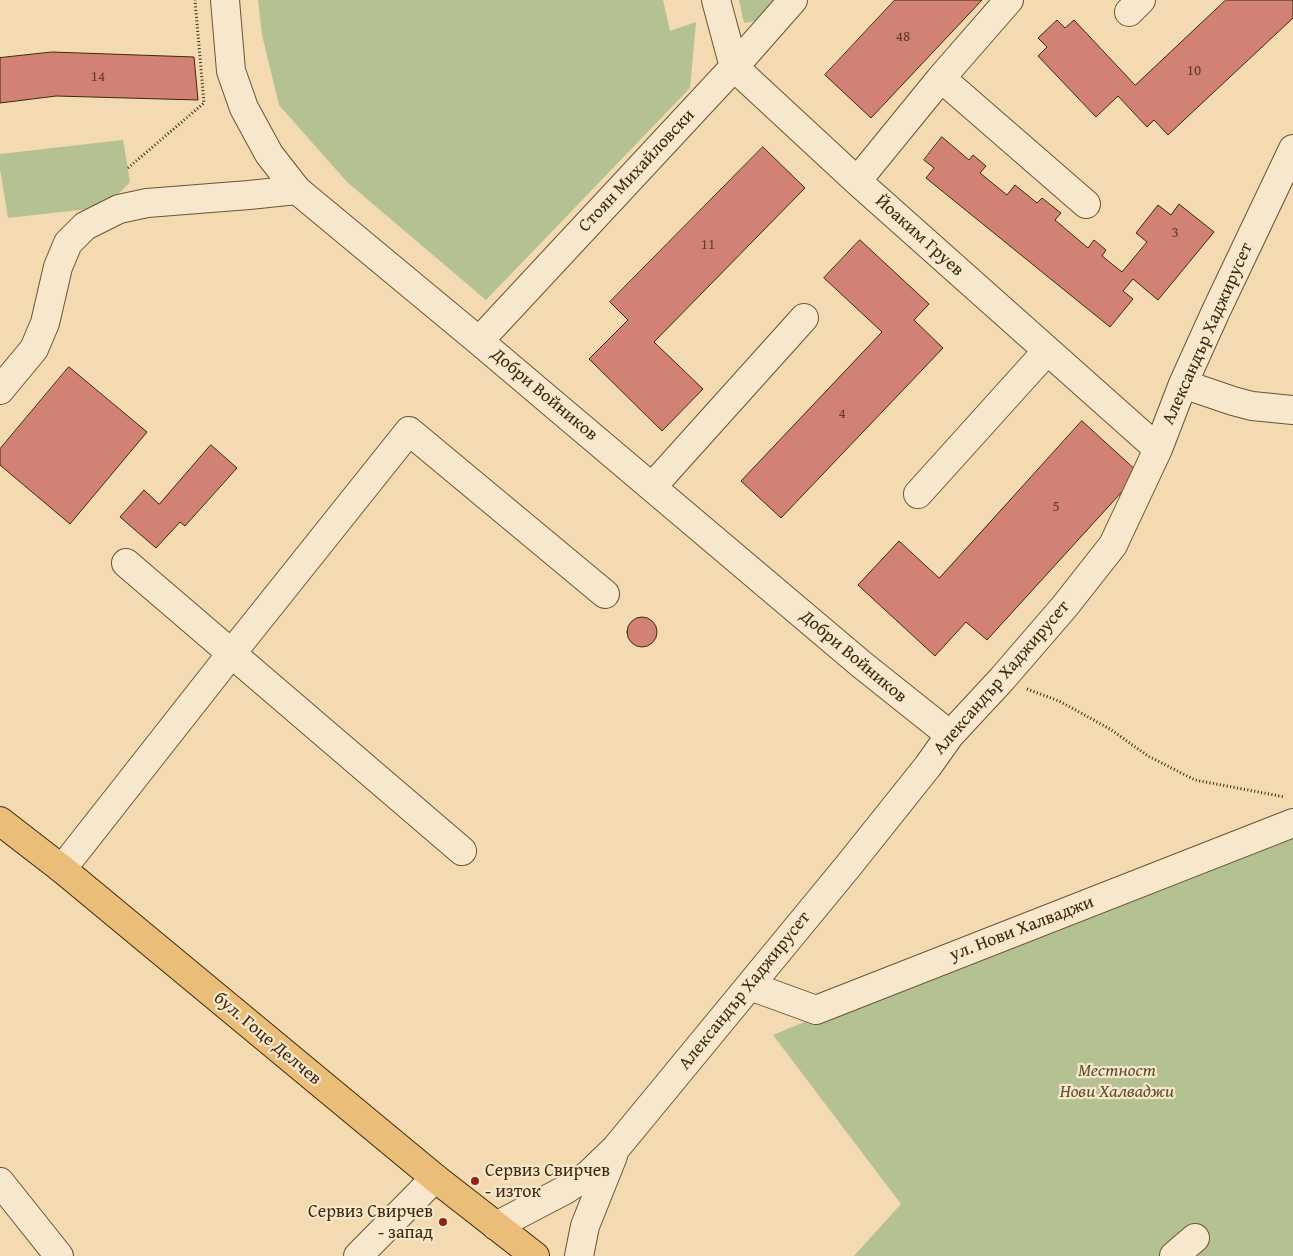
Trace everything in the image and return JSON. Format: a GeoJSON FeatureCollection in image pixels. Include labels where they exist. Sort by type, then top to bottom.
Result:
{"type":"FeatureCollection","features":[{"type":"Feature","properties":{"kind":"main road","name":"бул. Гоце Делчев"},"geometry":{"type":"LineString","coordinates":[[0,821],[62,869],[435,1178],[535,1256]]}},
{"type":"Feature","properties":{"kind":"street","name":"Добри Войников"},"geometry":{"type":"LineString","coordinates":[[225,0],[232,71],[244,108],[269,154],[297,190],[479,341],[860,664],[950,735]]}},
{"type":"Feature","properties":{"kind":"street"},"geometry":{"type":"LineString","coordinates":[[716,0],[734,66]]}},
{"type":"Feature","properties":{"kind":"street","name":"Стоян Михайловски"},"geometry":{"type":"LineString","coordinates":[[479,341],[793,0]]}},
{"type":"Feature","properties":{"kind":"street"},"geometry":{"type":"LineString","coordinates":[[857,181],[941,78],[1009,0]]}},
{"type":"Feature","properties":{"kind":"street","name":"Йоаким Груев"},"geometry":{"type":"LineString","coordinates":[[734,66],[857,181],[1158,450]]}},
{"type":"Feature","properties":{"kind":"street"},"geometry":{"type":"LineString","coordinates":[[941,78],[1086,204]]}},
{"type":"Feature","properties":{"kind":"street","name":"Александър Хаджирусет"},"geometry":{"type":"LineString","coordinates":[[616,1148],[849,865],[928,766],[950,735],[1066,606],[1113,545],[1158,450],[1183,384],[1216,311],[1293,149]]}},
{"type":"Feature","properties":{"kind":"street"},"geometry":{"type":"LineString","coordinates":[[0,390],[34,349],[45,323],[58,267],[68,243],[85,226],[119,209],[147,203],[297,190]]}},
{"type":"Feature","properties":{"kind":"street"},"geometry":{"type":"LineString","coordinates":[[652,487],[804,318]]}},
{"type":"Feature","properties":{"kind":"street"},"geometry":{"type":"LineString","coordinates":[[918,494],[1047,351]]}},
{"type":"Feature","properties":{"kind":"street"},"geometry":{"type":"LineString","coordinates":[[1183,384],[1252,406],[1293,410]]}},
{"type":"Feature","properties":{"kind":"street"},"geometry":{"type":"LineString","coordinates":[[62,869],[409,432],[605,594]]}},
{"type":"Feature","properties":{"kind":"street"},"geometry":{"type":"LineString","coordinates":[[126,563],[462,851]]}},
{"type":"Feature","properties":{"kind":"street","name":"ул. Нови Халваджи"},"geometry":{"type":"LineString","coordinates":[[750,986],[816,1010],[1293,823]]}},
{"type":"Feature","properties":{"kind":"street"},"geometry":{"type":"LineString","coordinates":[[496,1226],[565,1190],[588,1175],[616,1148]]}},
{"type":"Feature","properties":{"kind":"street"},"geometry":{"type":"LineString","coordinates":[[579,1256],[585,1226],[616,1148]]}},
{"type":"Feature","properties":{"kind":"street"},"geometry":{"type":"LineString","coordinates":[[358,1256],[435,1178]]}},
{"type":"Feature","properties":{"kind":"street"},"geometry":{"type":"LineString","coordinates":[[0,1182],[59,1256]]}},
{"type":"Feature","properties":{"kind":"street"},"geometry":{"type":"LineString","coordinates":[[1174,1256],[1195,1238]]}},
{"type":"Feature","properties":{"kind":"path"},"geometry":{"type":"LineString","coordinates":[[128,168],[204,103],[195,0]]}},
{"type":"Feature","properties":{"kind":"path"},"geometry":{"type":"LineString","coordinates":[[1002,679],[1059,701],[1110,729],[1148,756],[1195,780],[1293,799]]}},
{"type":"Feature","properties":{"kind":"green space"},"geometry":{"type":"Polygon","coordinates":[[[258,0],[663,0],[670,31],[696,22],[690,88],[486,300],[347,182],[279,105],[262,35],[258,0]]]}},
{"type":"Feature","properties":{"kind":"green space"},"geometry":{"type":"Polygon","coordinates":[[[739,0],[781,0],[762,20],[744,23],[739,0]]]}},
{"type":"Feature","properties":{"kind":"green space"},"geometry":{"type":"Polygon","coordinates":[[[123,140],[130,182],[106,207],[8,218],[0,169],[0,154],[123,140]]]}},
{"type":"Feature","properties":{"kind":"green space","name":"Местност Нови Халваджи"},"geometry":{"type":"Polygon","coordinates":[[[1293,819],[1293,1256],[854,1256],[901,1204],[773,1035],[1293,819]]]}},
{"type":"Feature","properties":{"kind":"building"},"geometry":{"type":"Polygon","coordinates":[[[895,0],[982,0],[871,118],[825,75],[895,0]]]}},
{"type":"Feature","properties":{"kind":"building"},"geometry":{"type":"Polygon","coordinates":[[[1226,0],[1293,0],[1293,18],[1168,135],[1154,120],[1147,127],[1118,96],[1096,117],[1038,56],[1047,47],[1038,38],[1057,20],[1065,28],[1074,20],[1135,85],[1226,0]]]}},
{"type":"Feature","properties":{"kind":"building"},"geometry":{"type":"Polygon","coordinates":[[[52,52],[194,57],[198,100],[56,96],[0,103],[0,58],[52,52]]]}},
{"type":"Feature","properties":{"kind":"building"},"geometry":{"type":"Polygon","coordinates":[[[942,137],[969,160],[973,155],[986,166],[980,173],[1007,195],[1015,185],[1037,203],[1042,198],[1061,213],[1055,220],[1088,248],[1094,240],[1106,250],[1102,256],[1122,272],[1147,242],[1136,233],[1158,205],[1171,215],[1179,204],[1214,232],[1158,300],[1133,279],[1123,291],[1133,299],[1110,327],[926,178],[934,168],[924,160],[942,137]]]}},
{"type":"Feature","properties":{"kind":"building"},"geometry":{"type":"Polygon","coordinates":[[[763,147],[805,188],[654,342],[703,389],[662,431],[589,359],[628,320],[610,302],[763,147]]]}},
{"type":"Feature","properties":{"kind":"building"},"geometry":{"type":"Polygon","coordinates":[[[860,240],[929,304],[914,320],[943,348],[781,518],[741,481],[882,332],[824,278],[860,240]]]}},
{"type":"Feature","properties":{"kind":"building"},"geometry":{"type":"Polygon","coordinates":[[[69,367],[147,432],[70,524],[0,465],[0,449],[69,367]]]}},
{"type":"Feature","properties":{"kind":"building"},"geometry":{"type":"Polygon","coordinates":[[[1082,421],[1139,473],[987,640],[966,622],[935,656],[858,585],[899,541],[939,578],[1082,421]]]}},
{"type":"Feature","properties":{"kind":"building"},"geometry":{"type":"Polygon","coordinates":[[[211,445],[237,468],[185,526],[180,522],[156,548],[120,517],[144,490],[159,504],[211,445]]]}},
{"type":"Feature","properties":{"kind":"building"},"geometry":{"type":"Polygon","coordinates":[[[642,617],[653,621],[657,632],[653,643],[642,647],[631,643],[627,632],[631,621],[642,617]]]}},
{"type":"Feature","properties":{"kind":"place","name":"Сервиз Свирчев - изток"},"geometry":{"type":"Point","coordinates":[475,1181]}},
{"type":"Feature","properties":{"kind":"place","name":"Сервиз Свирчев - запад"},"geometry":{"type":"Point","coordinates":[443,1222]}}]}
